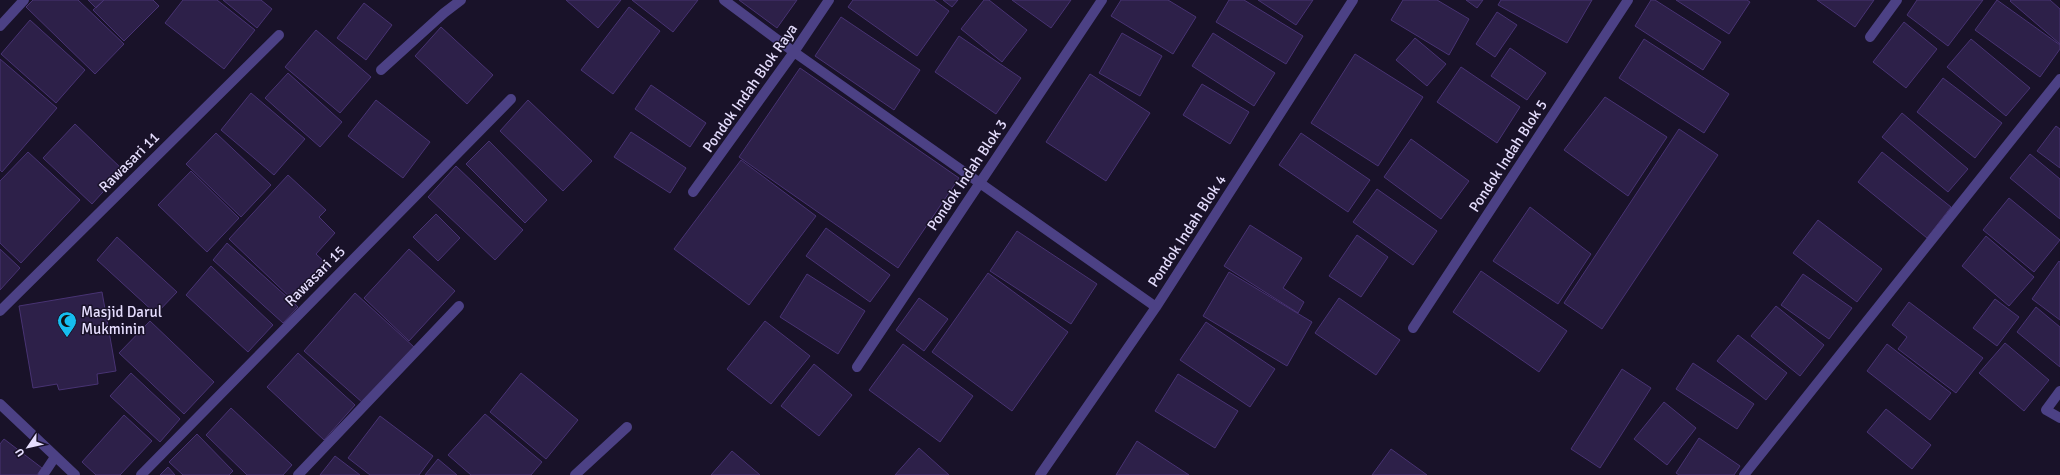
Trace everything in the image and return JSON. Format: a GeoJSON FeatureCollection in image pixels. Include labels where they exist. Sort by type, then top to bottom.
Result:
{"type":"FeatureCollection","features":[{"type":"Feature","properties":{"kind":"street"},"geometry":{"type":"LineString","coordinates":[[0,26],[24,0]]}},
{"type":"Feature","properties":{"kind":"street"},"geometry":{"type":"LineString","coordinates":[[381,70],[444,13],[461,0]]}},
{"type":"Feature","properties":{"kind":"street"},"geometry":{"type":"LineString","coordinates":[[724,0],[794,52],[1156,307]]}},
{"type":"Feature","properties":{"kind":"street","name":"Pondok Indah Blok Raya"},"geometry":{"type":"LineString","coordinates":[[693,192],[830,0]]}},
{"type":"Feature","properties":{"kind":"street","name":"Pondok Indah Blok 3"},"geometry":{"type":"LineString","coordinates":[[857,366],[1102,0]]}},
{"type":"Feature","properties":{"kind":"street","name":"Pondok Indah Blok 4"},"geometry":{"type":"LineString","coordinates":[[1040,475],[1156,307],[1353,0]]}},
{"type":"Feature","properties":{"kind":"street","name":"Pondok Indah Blok 5"},"geometry":{"type":"LineString","coordinates":[[1413,328],[1628,0]]}},
{"type":"Feature","properties":{"kind":"street"},"geometry":{"type":"LineString","coordinates":[[1870,37],[1897,0]]}},
{"type":"Feature","properties":{"kind":"street","name":"Rawasari 11"},"geometry":{"type":"LineString","coordinates":[[0,311],[279,35]]}},
{"type":"Feature","properties":{"kind":"street"},"geometry":{"type":"LineString","coordinates":[[1744,475],[2060,79]]}},
{"type":"Feature","properties":{"kind":"street","name":"Rawasari 15"},"geometry":{"type":"LineString","coordinates":[[141,475],[511,99]]}},
{"type":"Feature","properties":{"kind":"street"},"geometry":{"type":"LineString","coordinates":[[298,475],[459,306]]}},
{"type":"Feature","properties":{"kind":"street"},"geometry":{"type":"LineString","coordinates":[[2060,391],[2046,410],[2060,418]]}},
{"type":"Feature","properties":{"kind":"street"},"geometry":{"type":"LineString","coordinates":[[0,404],[75,475]]}},
{"type":"Feature","properties":{"kind":"street"},"geometry":{"type":"LineString","coordinates":[[575,475],[626,427]]}},
{"type":"Feature","properties":{"kind":"street"},"geometry":{"type":"LineString","coordinates":[[43,475],[56,457]]}},
{"type":"Feature","properties":{"kind":"building"},"geometry":{"type":"Polygon","coordinates":[[[33,0],[78,0],[124,44],[95,74],[26,7],[33,0]]]}},
{"type":"Feature","properties":{"kind":"building"},"geometry":{"type":"Polygon","coordinates":[[[88,0],[104,0],[96,8],[88,0]]]}},
{"type":"Feature","properties":{"kind":"building"},"geometry":{"type":"Polygon","coordinates":[[[104,0],[153,0],[159,6],[124,41],[93,10],[104,0]]]}},
{"type":"Feature","properties":{"kind":"building"},"geometry":{"type":"Polygon","coordinates":[[[183,0],[217,0],[255,30],[224,69],[165,23],[183,0]]]}},
{"type":"Feature","properties":{"kind":"building"},"geometry":{"type":"Polygon","coordinates":[[[223,0],[261,0],[272,9],[257,28],[223,0]]]}},
{"type":"Feature","properties":{"kind":"building"},"geometry":{"type":"Polygon","coordinates":[[[566,0],[621,0],[598,28],[566,0]]]}},
{"type":"Feature","properties":{"kind":"building"},"geometry":{"type":"Polygon","coordinates":[[[632,0],[698,0],[673,32],[632,0]]]}},
{"type":"Feature","properties":{"kind":"building"},"geometry":{"type":"Polygon","coordinates":[[[739,0],[797,0],[777,28],[739,0]]]}},
{"type":"Feature","properties":{"kind":"building"},"geometry":{"type":"Polygon","coordinates":[[[853,0],[934,0],[949,11],[917,56],[848,7],[853,0]]]}},
{"type":"Feature","properties":{"kind":"building"},"geometry":{"type":"Polygon","coordinates":[[[943,0],[958,0],[952,7],[943,0]]]}},
{"type":"Feature","properties":{"kind":"building"},"geometry":{"type":"Polygon","coordinates":[[[984,0],[989,0],[1027,30],[1002,62],[961,29],[984,0]]]}},
{"type":"Feature","properties":{"kind":"building"},"geometry":{"type":"Polygon","coordinates":[[[1012,0],[1071,0],[1051,28],[1012,0]]]}},
{"type":"Feature","properties":{"kind":"building"},"geometry":{"type":"Polygon","coordinates":[[[1121,0],[1168,0],[1196,17],[1173,54],[1111,16],[1121,0]]]}},
{"type":"Feature","properties":{"kind":"building"},"geometry":{"type":"Polygon","coordinates":[[[1229,0],[1244,0],[1303,36],[1286,64],[1216,22],[1229,0]]]}},
{"type":"Feature","properties":{"kind":"building"},"geometry":{"type":"Polygon","coordinates":[[[1258,0],[1313,0],[1296,25],[1258,0]]]}},
{"type":"Feature","properties":{"kind":"building"},"geometry":{"type":"Polygon","coordinates":[[[1403,0],[1437,0],[1469,19],[1449,55],[1391,20],[1403,0]]]}},
{"type":"Feature","properties":{"kind":"building"},"geometry":{"type":"Polygon","coordinates":[[[1466,0],[1483,0],[1477,8],[1466,0]]]}},
{"type":"Feature","properties":{"kind":"building"},"geometry":{"type":"Polygon","coordinates":[[[1501,0],[1592,0],[1567,43],[1498,5],[1501,0]]]}},
{"type":"Feature","properties":{"kind":"building"},"geometry":{"type":"Polygon","coordinates":[[[1651,0],[1655,0],[1721,42],[1703,70],[1635,26],[1651,0]]]}},
{"type":"Feature","properties":{"kind":"building"},"geometry":{"type":"Polygon","coordinates":[[[1676,0],[1747,0],[1750,2],[1729,34],[1676,0]]]}},
{"type":"Feature","properties":{"kind":"building"},"geometry":{"type":"Polygon","coordinates":[[[1817,0],[1874,0],[1855,27],[1817,0]]]}},
{"type":"Feature","properties":{"kind":"building"},"geometry":{"type":"Polygon","coordinates":[[[1917,0],[1983,0],[1948,46],[1907,15],[1917,0]]]}},
{"type":"Feature","properties":{"kind":"building"},"geometry":{"type":"Polygon","coordinates":[[[1997,0],[2060,45],[2060,49],[2040,77],[1975,30],[1997,0]]]}},
{"type":"Feature","properties":{"kind":"building"},"geometry":{"type":"Polygon","coordinates":[[[2050,0],[2060,9],[2060,44],[2010,1],[2050,0]]]}},
{"type":"Feature","properties":{"kind":"building"},"geometry":{"type":"Polygon","coordinates":[[[364,3],[392,25],[366,60],[337,38],[364,3]]]}},
{"type":"Feature","properties":{"kind":"building"},"geometry":{"type":"Polygon","coordinates":[[[629,7],[660,31],[613,94],[581,70],[629,7]]]}},
{"type":"Feature","properties":{"kind":"building"},"geometry":{"type":"Polygon","coordinates":[[[1497,12],[1517,25],[1495,57],[1476,44],[1497,12]]]}},
{"type":"Feature","properties":{"kind":"building"},"geometry":{"type":"Polygon","coordinates":[[[841,17],[920,70],[894,110],[815,56],[841,17]]]}},
{"type":"Feature","properties":{"kind":"building"},"geometry":{"type":"Polygon","coordinates":[[[30,20],[85,70],[56,103],[1,54],[30,20]]]}},
{"type":"Feature","properties":{"kind":"building"},"geometry":{"type":"Polygon","coordinates":[[[1904,22],[1937,49],[1906,88],[1873,62],[1904,22]]]}},
{"type":"Feature","properties":{"kind":"building"},"geometry":{"type":"Polygon","coordinates":[[[441,27],[493,75],[467,104],[415,56],[441,27]]]}},
{"type":"Feature","properties":{"kind":"building"},"geometry":{"type":"Polygon","coordinates":[[[316,30],[371,77],[340,113],[285,67],[316,30]]]}},
{"type":"Feature","properties":{"kind":"building"},"geometry":{"type":"Polygon","coordinates":[[[1122,33],[1162,56],[1140,96],[1099,73],[1122,33]]]}},
{"type":"Feature","properties":{"kind":"building"},"geometry":{"type":"Polygon","coordinates":[[[1213,33],[1275,73],[1254,106],[1192,66],[1213,33]]]}},
{"type":"Feature","properties":{"kind":"building"},"geometry":{"type":"Polygon","coordinates":[[[959,36],[1021,78],[996,114],[935,72],[959,36]]]}},
{"type":"Feature","properties":{"kind":"building"},"geometry":{"type":"Polygon","coordinates":[[[1415,38],[1446,64],[1427,86],[1396,60],[1415,38]]]}},
{"type":"Feature","properties":{"kind":"building"},"geometry":{"type":"Polygon","coordinates":[[[1644,39],[1729,94],[1704,133],[1619,78],[1644,39]]]}},
{"type":"Feature","properties":{"kind":"building"},"geometry":{"type":"Polygon","coordinates":[[[1971,39],[2030,88],[2006,116],[1947,67],[1971,39]]]}},
{"type":"Feature","properties":{"kind":"building"},"geometry":{"type":"Polygon","coordinates":[[[1510,48],[1546,73],[1527,100],[1491,76],[1510,48]]]}},
{"type":"Feature","properties":{"kind":"building"},"geometry":{"type":"Polygon","coordinates":[[[1355,54],[1423,97],[1378,166],[1311,123],[1355,54]]]}},
{"type":"Feature","properties":{"kind":"building"},"geometry":{"type":"Polygon","coordinates":[[[0,59],[57,108],[2,172],[0,170],[0,59]]]}},
{"type":"Feature","properties":{"kind":"building"},"geometry":{"type":"Polygon","coordinates":[[[1461,67],[1520,107],[1497,143],[1437,102],[1461,67]]]}},
{"type":"Feature","properties":{"kind":"building"},"geometry":{"type":"Polygon","coordinates":[[[800,68],[959,178],[898,268],[739,157],[800,68]]]}},
{"type":"Feature","properties":{"kind":"building"},"geometry":{"type":"Polygon","coordinates":[[[288,73],[342,122],[320,147],[265,98],[288,73]]]}},
{"type":"Feature","properties":{"kind":"building"},"geometry":{"type":"Polygon","coordinates":[[[1090,74],[1150,113],[1106,181],[1046,142],[1090,74]]]}},
{"type":"Feature","properties":{"kind":"building"},"geometry":{"type":"Polygon","coordinates":[[[1943,78],[2002,123],[1975,158],[1917,112],[1943,78]]]}},
{"type":"Feature","properties":{"kind":"building"},"geometry":{"type":"Polygon","coordinates":[[[1202,84],[1249,112],[1230,144],[1183,115],[1202,84]]]}},
{"type":"Feature","properties":{"kind":"building"},"geometry":{"type":"Polygon","coordinates":[[[651,85],[706,123],[690,147],[635,109],[651,85]]]}},
{"type":"Feature","properties":{"kind":"building"},"geometry":{"type":"Polygon","coordinates":[[[251,93],[305,139],[274,175],[221,130],[251,93]]]}},
{"type":"Feature","properties":{"kind":"building"},"geometry":{"type":"Polygon","coordinates":[[[1605,97],[1667,137],[1628,196],[1564,150],[1605,97]]]}},
{"type":"Feature","properties":{"kind":"building"},"geometry":{"type":"Polygon","coordinates":[[[376,100],[430,142],[403,178],[348,136],[376,100]]]}},
{"type":"Feature","properties":{"kind":"building"},"geometry":{"type":"Polygon","coordinates":[[[528,100],[592,161],[563,191],[500,131],[528,100]]]}},
{"type":"Feature","properties":{"kind":"building"},"geometry":{"type":"Polygon","coordinates":[[[1902,113],[1968,169],[1948,192],[1882,137],[1902,113]]]}},
{"type":"Feature","properties":{"kind":"building"},"geometry":{"type":"Polygon","coordinates":[[[75,124],[123,170],[92,204],[43,158],[75,124]]]}},
{"type":"Feature","properties":{"kind":"building"},"geometry":{"type":"Polygon","coordinates":[[[2056,126],[2060,129],[2060,168],[2037,151],[2056,126]]]}},
{"type":"Feature","properties":{"kind":"building"},"geometry":{"type":"Polygon","coordinates":[[[1679,129],[1718,155],[1602,329],[1564,303],[1679,129]]]}},
{"type":"Feature","properties":{"kind":"building"},"geometry":{"type":"Polygon","coordinates":[[[631,132],[686,168],[670,193],[614,157],[631,132]]]}},
{"type":"Feature","properties":{"kind":"building"},"geometry":{"type":"Polygon","coordinates":[[[216,133],[271,185],[241,217],[186,164],[216,133]]]}},
{"type":"Feature","properties":{"kind":"building"},"geometry":{"type":"Polygon","coordinates":[[[1301,133],[1370,180],[1348,212],[1279,165],[1301,133]]]}},
{"type":"Feature","properties":{"kind":"building"},"geometry":{"type":"Polygon","coordinates":[[[1411,139],[1469,181],[1441,219],[1384,177],[1411,139]]]}},
{"type":"Feature","properties":{"kind":"building"},"geometry":{"type":"Polygon","coordinates":[[[489,141],[547,200],[525,223],[466,164],[489,141]]]}},
{"type":"Feature","properties":{"kind":"building"},"geometry":{"type":"Polygon","coordinates":[[[28,152],[80,200],[21,263],[0,243],[0,181],[28,152]]]}},
{"type":"Feature","properties":{"kind":"building"},"geometry":{"type":"Polygon","coordinates":[[[1882,152],[1951,207],[1927,238],[1858,182],[1882,152]]]}},
{"type":"Feature","properties":{"kind":"building"},"geometry":{"type":"Polygon","coordinates":[[[2030,154],[2060,179],[2060,219],[2010,178],[2030,154]]]}},
{"type":"Feature","properties":{"kind":"building"},"geometry":{"type":"Polygon","coordinates":[[[741,160],[816,216],[749,305],[674,249],[741,160]]]}},
{"type":"Feature","properties":{"kind":"building"},"geometry":{"type":"Polygon","coordinates":[[[456,166],[523,230],[495,260],[428,197],[456,166]]]}},
{"type":"Feature","properties":{"kind":"building"},"geometry":{"type":"Polygon","coordinates":[[[191,171],[239,218],[207,252],[158,205],[191,171]]]}},
{"type":"Feature","properties":{"kind":"building"},"geometry":{"type":"Polygon","coordinates":[[[288,175],[326,210],[319,217],[335,233],[316,254],[330,267],[296,303],[229,239],[288,175]]]}},
{"type":"Feature","properties":{"kind":"building"},"geometry":{"type":"Polygon","coordinates":[[[1377,189],[1437,231],[1413,265],[1353,222],[1377,189]]]}},
{"type":"Feature","properties":{"kind":"building"},"geometry":{"type":"Polygon","coordinates":[[[2009,198],[2060,240],[2034,272],[1983,230],[2009,198]]]}},
{"type":"Feature","properties":{"kind":"building"},"geometry":{"type":"Polygon","coordinates":[[[1530,207],[1591,254],[1558,304],[1493,261],[1530,207]]]}},
{"type":"Feature","properties":{"kind":"building"},"geometry":{"type":"Polygon","coordinates":[[[436,214],[460,238],[438,261],[413,237],[436,214]]]}},
{"type":"Feature","properties":{"kind":"building"},"geometry":{"type":"Polygon","coordinates":[[[1818,220],[1882,269],[1857,302],[1793,253],[1818,220]]]}},
{"type":"Feature","properties":{"kind":"building"},"geometry":{"type":"Polygon","coordinates":[[[1250,225],[1302,258],[1283,288],[1304,302],[1298,313],[1224,266],[1250,225]]]}},
{"type":"Feature","properties":{"kind":"building"},"geometry":{"type":"Polygon","coordinates":[[[826,228],[890,275],[870,302],[806,256],[826,228]]]}},
{"type":"Feature","properties":{"kind":"building"},"geometry":{"type":"Polygon","coordinates":[[[1017,231],[1097,284],[1071,324],[990,271],[1017,231]]]}},
{"type":"Feature","properties":{"kind":"building"},"geometry":{"type":"Polygon","coordinates":[[[1357,235],[1388,257],[1361,297],[1329,276],[1357,235]]]}},
{"type":"Feature","properties":{"kind":"building"},"geometry":{"type":"Polygon","coordinates":[[[1986,236],[2034,277],[2009,306],[1962,266],[1986,236]]]}},
{"type":"Feature","properties":{"kind":"building"},"geometry":{"type":"Polygon","coordinates":[[[117,237],[177,292],[156,314],[97,260],[117,237]]]}},
{"type":"Feature","properties":{"kind":"building"},"geometry":{"type":"Polygon","coordinates":[[[227,243],[298,307],[283,323],[213,260],[227,243]]]}},
{"type":"Feature","properties":{"kind":"building"},"geometry":{"type":"Polygon","coordinates":[[[0,249],[20,268],[0,290],[0,249]]]}},
{"type":"Feature","properties":{"kind":"building"},"geometry":{"type":"Polygon","coordinates":[[[409,249],[455,291],[409,341],[364,298],[409,249]]]}},
{"type":"Feature","properties":{"kind":"building"},"geometry":{"type":"Polygon","coordinates":[[[2059,261],[2060,262],[2060,320],[2032,299],[2059,261]]]}},
{"type":"Feature","properties":{"kind":"building"},"geometry":{"type":"Polygon","coordinates":[[[211,266],[273,325],[248,352],[186,295],[211,266]]]}},
{"type":"Feature","properties":{"kind":"building"},"geometry":{"type":"Polygon","coordinates":[[[1481,271],[1567,331],[1539,372],[1453,312],[1481,271]]]}},
{"type":"Feature","properties":{"kind":"building"},"geometry":{"type":"Polygon","coordinates":[[[1229,272],[1312,322],[1287,366],[1203,316],[1229,272]]]}},
{"type":"Feature","properties":{"kind":"building"},"geometry":{"type":"Polygon","coordinates":[[[988,273],[1068,332],[1012,411],[932,352],[988,273]]]}},
{"type":"Feature","properties":{"kind":"building"},"geometry":{"type":"Polygon","coordinates":[[[807,274],[865,311],[838,354],[780,317],[807,274]]]}},
{"type":"Feature","properties":{"kind":"building"},"geometry":{"type":"Polygon","coordinates":[[[1803,274],[1852,308],[1829,339],[1781,305],[1803,274]]]}},
{"type":"Feature","properties":{"kind":"building","name":"Masjid Darul Mukminin"},"geometry":{"type":"Polygon","coordinates":[[[102,292],[116,371],[97,374],[98,384],[59,390],[57,384],[33,388],[19,306],[102,292]]]}},
{"type":"Feature","properties":{"kind":"building"},"geometry":{"type":"Polygon","coordinates":[[[355,293],[414,347],[363,403],[304,351],[355,293]]]}},
{"type":"Feature","properties":{"kind":"building"},"geometry":{"type":"Polygon","coordinates":[[[919,298],[948,319],[924,351],[896,330],[919,298]]]}},
{"type":"Feature","properties":{"kind":"building"},"geometry":{"type":"Polygon","coordinates":[[[1339,298],[1400,340],[1376,375],[1315,333],[1339,298]]]}},
{"type":"Feature","properties":{"kind":"building"},"geometry":{"type":"Polygon","coordinates":[[[1995,299],[2019,317],[1997,346],[1973,328],[1995,299]]]}},
{"type":"Feature","properties":{"kind":"building"},"geometry":{"type":"Polygon","coordinates":[[[1909,302],[1983,358],[1956,393],[1898,349],[1907,337],[1892,325],[1909,302]]]}},
{"type":"Feature","properties":{"kind":"building"},"geometry":{"type":"Polygon","coordinates":[[[1776,306],[1824,345],[1800,376],[1751,336],[1776,306]]]}},
{"type":"Feature","properties":{"kind":"building"},"geometry":{"type":"Polygon","coordinates":[[[2036,307],[2060,327],[2060,367],[2017,332],[2036,307]]]}},
{"type":"Feature","properties":{"kind":"building"},"geometry":{"type":"Polygon","coordinates":[[[150,321],[214,382],[184,414],[119,353],[150,321]]]}},
{"type":"Feature","properties":{"kind":"building"},"geometry":{"type":"Polygon","coordinates":[[[765,321],[810,356],[771,404],[727,369],[765,321]]]}},
{"type":"Feature","properties":{"kind":"building"},"geometry":{"type":"Polygon","coordinates":[[[1206,322],[1275,369],[1250,407],[1180,360],[1206,322]]]}},
{"type":"Feature","properties":{"kind":"building"},"geometry":{"type":"Polygon","coordinates":[[[1738,335],[1787,373],[1766,400],[1717,361],[1738,335]]]}},
{"type":"Feature","properties":{"kind":"building"},"geometry":{"type":"Polygon","coordinates":[[[2005,343],[2049,380],[2024,411],[1979,373],[2005,343]]]}},
{"type":"Feature","properties":{"kind":"building"},"geometry":{"type":"Polygon","coordinates":[[[903,344],[973,396],[940,442],[869,390],[903,344]]]}},
{"type":"Feature","properties":{"kind":"building"},"geometry":{"type":"Polygon","coordinates":[[[1887,344],[1951,393],[1930,420],[1867,371],[1887,344]]]}},
{"type":"Feature","properties":{"kind":"building"},"geometry":{"type":"Polygon","coordinates":[[[298,353],[355,405],[324,440],[267,387],[298,353]]]}},
{"type":"Feature","properties":{"kind":"building"},"geometry":{"type":"Polygon","coordinates":[[[1693,363],[1754,404],[1737,429],[1676,389],[1693,363]]]}},
{"type":"Feature","properties":{"kind":"building"},"geometry":{"type":"Polygon","coordinates":[[[814,364],[852,395],[819,436],[781,406],[814,364]]]}},
{"type":"Feature","properties":{"kind":"building"},"geometry":{"type":"Polygon","coordinates":[[[1622,369],[1651,388],[1600,468],[1571,449],[1622,369]]]}},
{"type":"Feature","properties":{"kind":"building"},"geometry":{"type":"Polygon","coordinates":[[[131,373],[180,419],[160,442],[110,396],[131,373]]]}},
{"type":"Feature","properties":{"kind":"building"},"geometry":{"type":"Polygon","coordinates":[[[521,373],[578,420],[546,459],[490,412],[521,373]]]}},
{"type":"Feature","properties":{"kind":"building"},"geometry":{"type":"Polygon","coordinates":[[[1178,374],[1238,411],[1215,448],[1155,411],[1178,374]]]}},
{"type":"Feature","properties":{"kind":"building"},"geometry":{"type":"Polygon","coordinates":[[[1664,402],[1696,428],[1667,465],[1634,439],[1664,402]]]}},
{"type":"Feature","properties":{"kind":"building"},"geometry":{"type":"Polygon","coordinates":[[[231,408],[292,465],[283,475],[247,475],[206,435],[231,408]]]}},
{"type":"Feature","properties":{"kind":"building"},"geometry":{"type":"Polygon","coordinates":[[[1886,409],[1931,445],[1912,469],[1867,432],[1886,409]]]}},
{"type":"Feature","properties":{"kind":"building"},"geometry":{"type":"Polygon","coordinates":[[[485,414],[542,462],[531,475],[471,475],[448,455],[485,414]]]}},
{"type":"Feature","properties":{"kind":"building"},"geometry":{"type":"Polygon","coordinates":[[[124,415],[152,441],[120,475],[96,475],[82,462],[124,415]]]}},
{"type":"Feature","properties":{"kind":"building"},"geometry":{"type":"Polygon","coordinates":[[[380,416],[433,456],[419,475],[370,475],[348,458],[380,416]]]}},
{"type":"Feature","properties":{"kind":"building"},"geometry":{"type":"Polygon","coordinates":[[[197,434],[233,471],[229,475],[183,475],[169,462],[197,434]]]}},
{"type":"Feature","properties":{"kind":"building"},"geometry":{"type":"Polygon","coordinates":[[[1699,438],[1740,466],[1734,475],[1679,475],[1676,473],[1699,438]]]}},
{"type":"Feature","properties":{"kind":"building"},"geometry":{"type":"Polygon","coordinates":[[[4,439],[42,468],[37,475],[0,475],[0,444],[4,439]]]}},
{"type":"Feature","properties":{"kind":"building"},"geometry":{"type":"Polygon","coordinates":[[[1137,441],[1189,475],[1116,475],[1137,441]]]}},
{"type":"Feature","properties":{"kind":"building"},"geometry":{"type":"Polygon","coordinates":[[[919,448],[949,475],[895,475],[919,448]]]}},
{"type":"Feature","properties":{"kind":"building"},"geometry":{"type":"Polygon","coordinates":[[[1391,449],[1427,475],[1372,475],[1391,449]]]}},
{"type":"Feature","properties":{"kind":"building"},"geometry":{"type":"Polygon","coordinates":[[[732,451],[760,475],[711,475],[732,451]]]}},
{"type":"Feature","properties":{"kind":"building"},"geometry":{"type":"Polygon","coordinates":[[[335,456],[360,475],[320,475],[335,456]]]}},
{"type":"Feature","properties":{"kind":"building"},"geometry":{"type":"Polygon","coordinates":[[[438,459],[457,475],[425,475],[438,459]]]}},
{"type":"Feature","properties":{"kind":"building"},"geometry":{"type":"Polygon","coordinates":[[[168,467],[175,475],[160,475],[168,467]]]}},
{"type":"Feature","properties":{"kind":"place","name":"Masjid Darul Mukminin"},"geometry":{"type":"Point","coordinates":[67,338]}}]}
